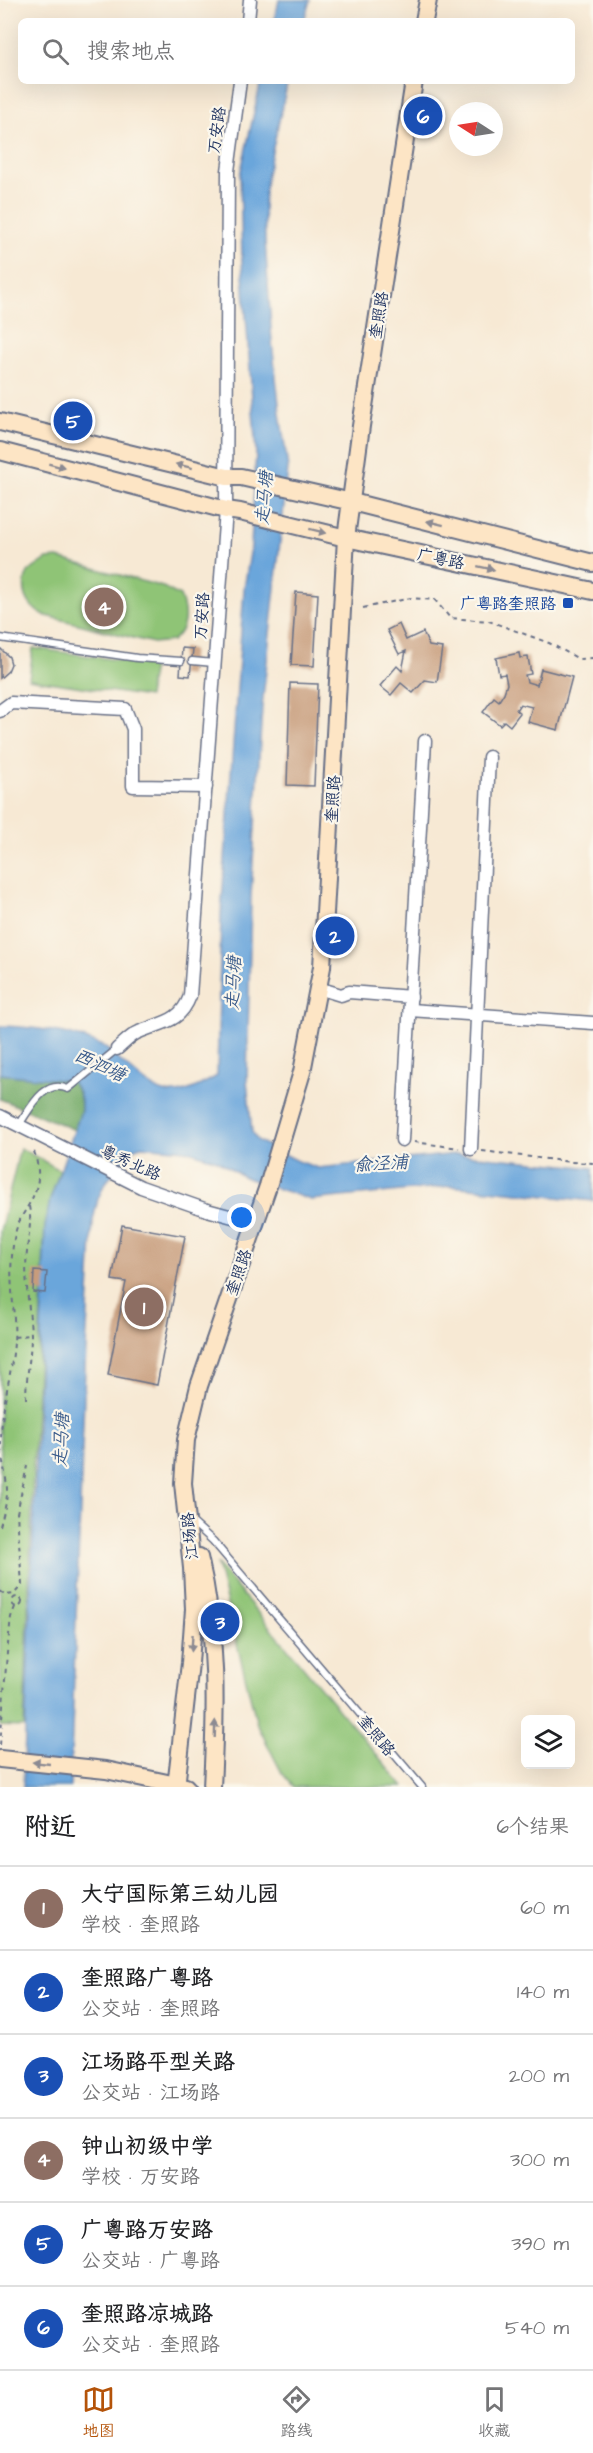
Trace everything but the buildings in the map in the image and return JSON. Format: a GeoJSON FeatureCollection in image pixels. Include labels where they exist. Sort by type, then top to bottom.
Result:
{"type":"FeatureCollection","features":[{"type":"Feature","properties":{"kind":"main road"},"geometry":{"type":"LineString","coordinates":[[425,18],[428,0]]}},
{"type":"Feature","properties":{"kind":"main road","name":"奎照路"},"geometry":{"type":"LineString","coordinates":[[186,1501],[184,1463],[191,1415],[283,1137],[302,1072],[322,967],[346,538],[414,84]]}},
{"type":"Feature","properties":{"kind":"main road"},"geometry":{"type":"LineString","coordinates":[[0,422],[234,477]]}},
{"type":"Feature","properties":{"kind":"main road"},"geometry":{"type":"LineString","coordinates":[[0,451],[233,511]]}},
{"type":"Feature","properties":{"kind":"main road","name":"广粤路"},"geometry":{"type":"LineString","coordinates":[[234,477],[352,502],[593,563]]}},
{"type":"Feature","properties":{"kind":"main road","name":"广粤路"},"geometry":{"type":"LineString","coordinates":[[233,511],[346,538],[593,591]]}},
{"type":"Feature","properties":{"kind":"main road","name":"江场路"},"geometry":{"type":"LineString","coordinates":[[186,1501],[213,1624],[216,1667],[212,1787]]}},
{"type":"Feature","properties":{"kind":"main road","name":"江场路"},"geometry":{"type":"LineString","coordinates":[[179,1786],[194,1609],[186,1501]]}},
{"type":"Feature","properties":{"kind":"main road"},"geometry":{"type":"LineString","coordinates":[[2,1755],[179,1786]]}},
{"type":"Feature","properties":{"kind":"street"},"geometry":{"type":"LineString","coordinates":[[248,18],[250,0]]}},
{"type":"Feature","properties":{"kind":"street","name":"万安路"},"geometry":{"type":"LineString","coordinates":[[117,1049],[137,1032],[158,1026],[178,1016],[186,1008],[190,996],[214,663],[233,511],[228,171],[240,84]]}},
{"type":"Feature","properties":{"kind":"street"},"geometry":{"type":"LineString","coordinates":[[0,711],[11,703],[125,710],[134,729],[133,786],[206,788]]}},
{"type":"Feature","properties":{"kind":"street"},"geometry":{"type":"LineString","coordinates":[[402,1140],[425,741]]}},
{"type":"Feature","properties":{"kind":"street"},"geometry":{"type":"LineString","coordinates":[[471,1149],[489,758]]}},
{"type":"Feature","properties":{"kind":"street"},"geometry":{"type":"LineString","coordinates":[[318,988],[341,995],[349,992],[478,1015],[593,1023]]}},
{"type":"Feature","properties":{"kind":"street","name":"粤秀北路"},"geometry":{"type":"LineString","coordinates":[[0,1116],[121,1179],[207,1210],[255,1223]]}},
{"type":"Feature","properties":{"kind":"lane"},"geometry":{"type":"LineString","coordinates":[[0,638],[137,658],[181,661]]}},
{"type":"Feature","properties":{"kind":"lane"},"geometry":{"type":"LineString","coordinates":[[192,661],[214,663]]}},
{"type":"Feature","properties":{"kind":"lane","name":"万安路"},"geometry":{"type":"LineString","coordinates":[[22,1127],[40,1096],[47,1089],[55,1087],[68,1089],[117,1049]]}},
{"type":"Feature","properties":{"kind":"lane","name":"奎照路"},"geometry":{"type":"LineString","coordinates":[[190,1520],[213,1541],[422,1787]]}},
{"type":"Feature","properties":{"kind":"path"},"geometry":{"type":"LineString","coordinates":[[363,608],[411,598],[435,600],[450,618],[489,621],[538,639],[579,659],[593,658]]}},
{"type":"Feature","properties":{"kind":"path"},"geometry":{"type":"LineString","coordinates":[[0,1526],[7,1490],[1,1443],[14,1337],[14,1305],[10,1282],[14,1236],[21,1217],[36,1192],[39,1174],[22,1127]]}},
{"type":"Feature","properties":{"kind":"path"},"geometry":{"type":"LineString","coordinates":[[402,1140],[593,1163]]}},
{"type":"Feature","properties":{"kind":"path"},"geometry":{"type":"LineString","coordinates":[[26,1399],[26,1375],[31,1335],[27,1263],[32,1222],[29,1206]]}},
{"type":"Feature","properties":{"kind":"path"},"geometry":{"type":"LineString","coordinates":[[14,1337],[31,1335]]}},
{"type":"Feature","properties":{"kind":"path"},"geometry":{"type":"LineString","coordinates":[[15,1607],[12,1603],[14,1596],[22,1585],[17,1513],[27,1466]]}},
{"type":"Feature","properties":{"kind":"path"},"geometry":{"type":"LineString","coordinates":[[0,1592],[19,1597],[22,1601],[20,1606],[15,1607],[11,1617],[2,1755]]}},
{"type":"Feature","properties":{"kind":"green space"},"geometry":{"type":"Polygon","coordinates":[[[58,558],[163,587],[180,596],[184,609],[181,631],[172,641],[153,643],[43,615],[32,607],[26,596],[26,578],[28,572],[47,559],[58,558]]]}},
{"type":"Feature","properties":{"kind":"green space"},"geometry":{"type":"Polygon","coordinates":[[[33,648],[153,665],[148,697],[29,679],[33,648]]]}},
{"type":"Feature","properties":{"kind":"green space"},"geometry":{"type":"Polygon","coordinates":[[[0,1074],[71,1081],[78,1093],[81,1105],[80,1117],[75,1130],[0,1099],[0,1074]]]}},
{"type":"Feature","properties":{"kind":"green space"},"geometry":{"type":"Polygon","coordinates":[[[20,1148],[60,1170],[50,1200],[45,1227],[24,1727],[0,1726],[0,1232],[20,1148]]]}},
{"type":"Feature","properties":{"kind":"green space"},"geometry":{"type":"Polygon","coordinates":[[[217,1564],[404,1787],[294,1787],[282,1773],[257,1724],[217,1564]]]}},
{"type":"Feature","properties":{"kind":"water"},"geometry":{"type":"Polygon","coordinates":[[[279,0],[310,0],[305,18],[275,18],[279,0]]]}},
{"type":"Feature","properties":{"kind":"water"},"geometry":{"type":"Polygon","coordinates":[[[260,84],[287,84],[267,174],[264,201],[272,342],[288,468],[262,707],[251,896],[247,1081],[252,1132],[258,1141],[298,1161],[318,1168],[456,1154],[593,1168],[593,1201],[451,1186],[311,1200],[244,1177],[217,1160],[186,1150],[141,1146],[132,1149],[104,1185],[93,1220],[85,1367],[70,1787],[23,1787],[45,1227],[50,1200],[81,1111],[81,1100],[78,1090],[71,1081],[0,1074],[0,1026],[26,1027],[80,1037],[107,1049],[149,1085],[168,1093],[189,1090],[217,1076],[221,915],[244,589],[251,547],[256,452],[242,262],[240,175],[260,84]]]}},
{"type":"Feature","properties":{"kind":"place","name":"奎照路凉城路"},"geometry":{"type":"Point","coordinates":[423,116]}},
{"type":"Feature","properties":{"kind":"place","name":"广粤路万安路"},"geometry":{"type":"Point","coordinates":[73,421]}},
{"type":"Feature","properties":{"kind":"place","name":"广粤路奎照路"},"geometry":{"type":"Point","coordinates":[568,603]}},
{"type":"Feature","properties":{"kind":"place","name":"钟山初级中学"},"geometry":{"type":"Point","coordinates":[104,607]}},
{"type":"Feature","properties":{"kind":"place","name":"奎照路广粤路"},"geometry":{"type":"Point","coordinates":[335,936]}},
{"type":"Feature","properties":{"kind":"place","name":"大宁国际第三幼儿园"},"geometry":{"type":"Point","coordinates":[144,1307]}},
{"type":"Feature","properties":{"kind":"place","name":"江场路平型关路"},"geometry":{"type":"Point","coordinates":[220,1622]}},
{"type":"Feature","properties":{"kind":"water label","name":"走马塘"},"geometry":{"type":"Point","coordinates":[264,498]}},
{"type":"Feature","properties":{"kind":"water label","name":"走马塘"},"geometry":{"type":"Point","coordinates":[233,983]}},
{"type":"Feature","properties":{"kind":"water label","name":"西泗塘"},"geometry":{"type":"Point","coordinates":[100,1065]}},
{"type":"Feature","properties":{"kind":"water label","name":"俞泾浦"},"geometry":{"type":"Point","coordinates":[381,1163]}},
{"type":"Feature","properties":{"kind":"water label","name":"走马塘"},"geometry":{"type":"Point","coordinates":[61,1440]}}]}
